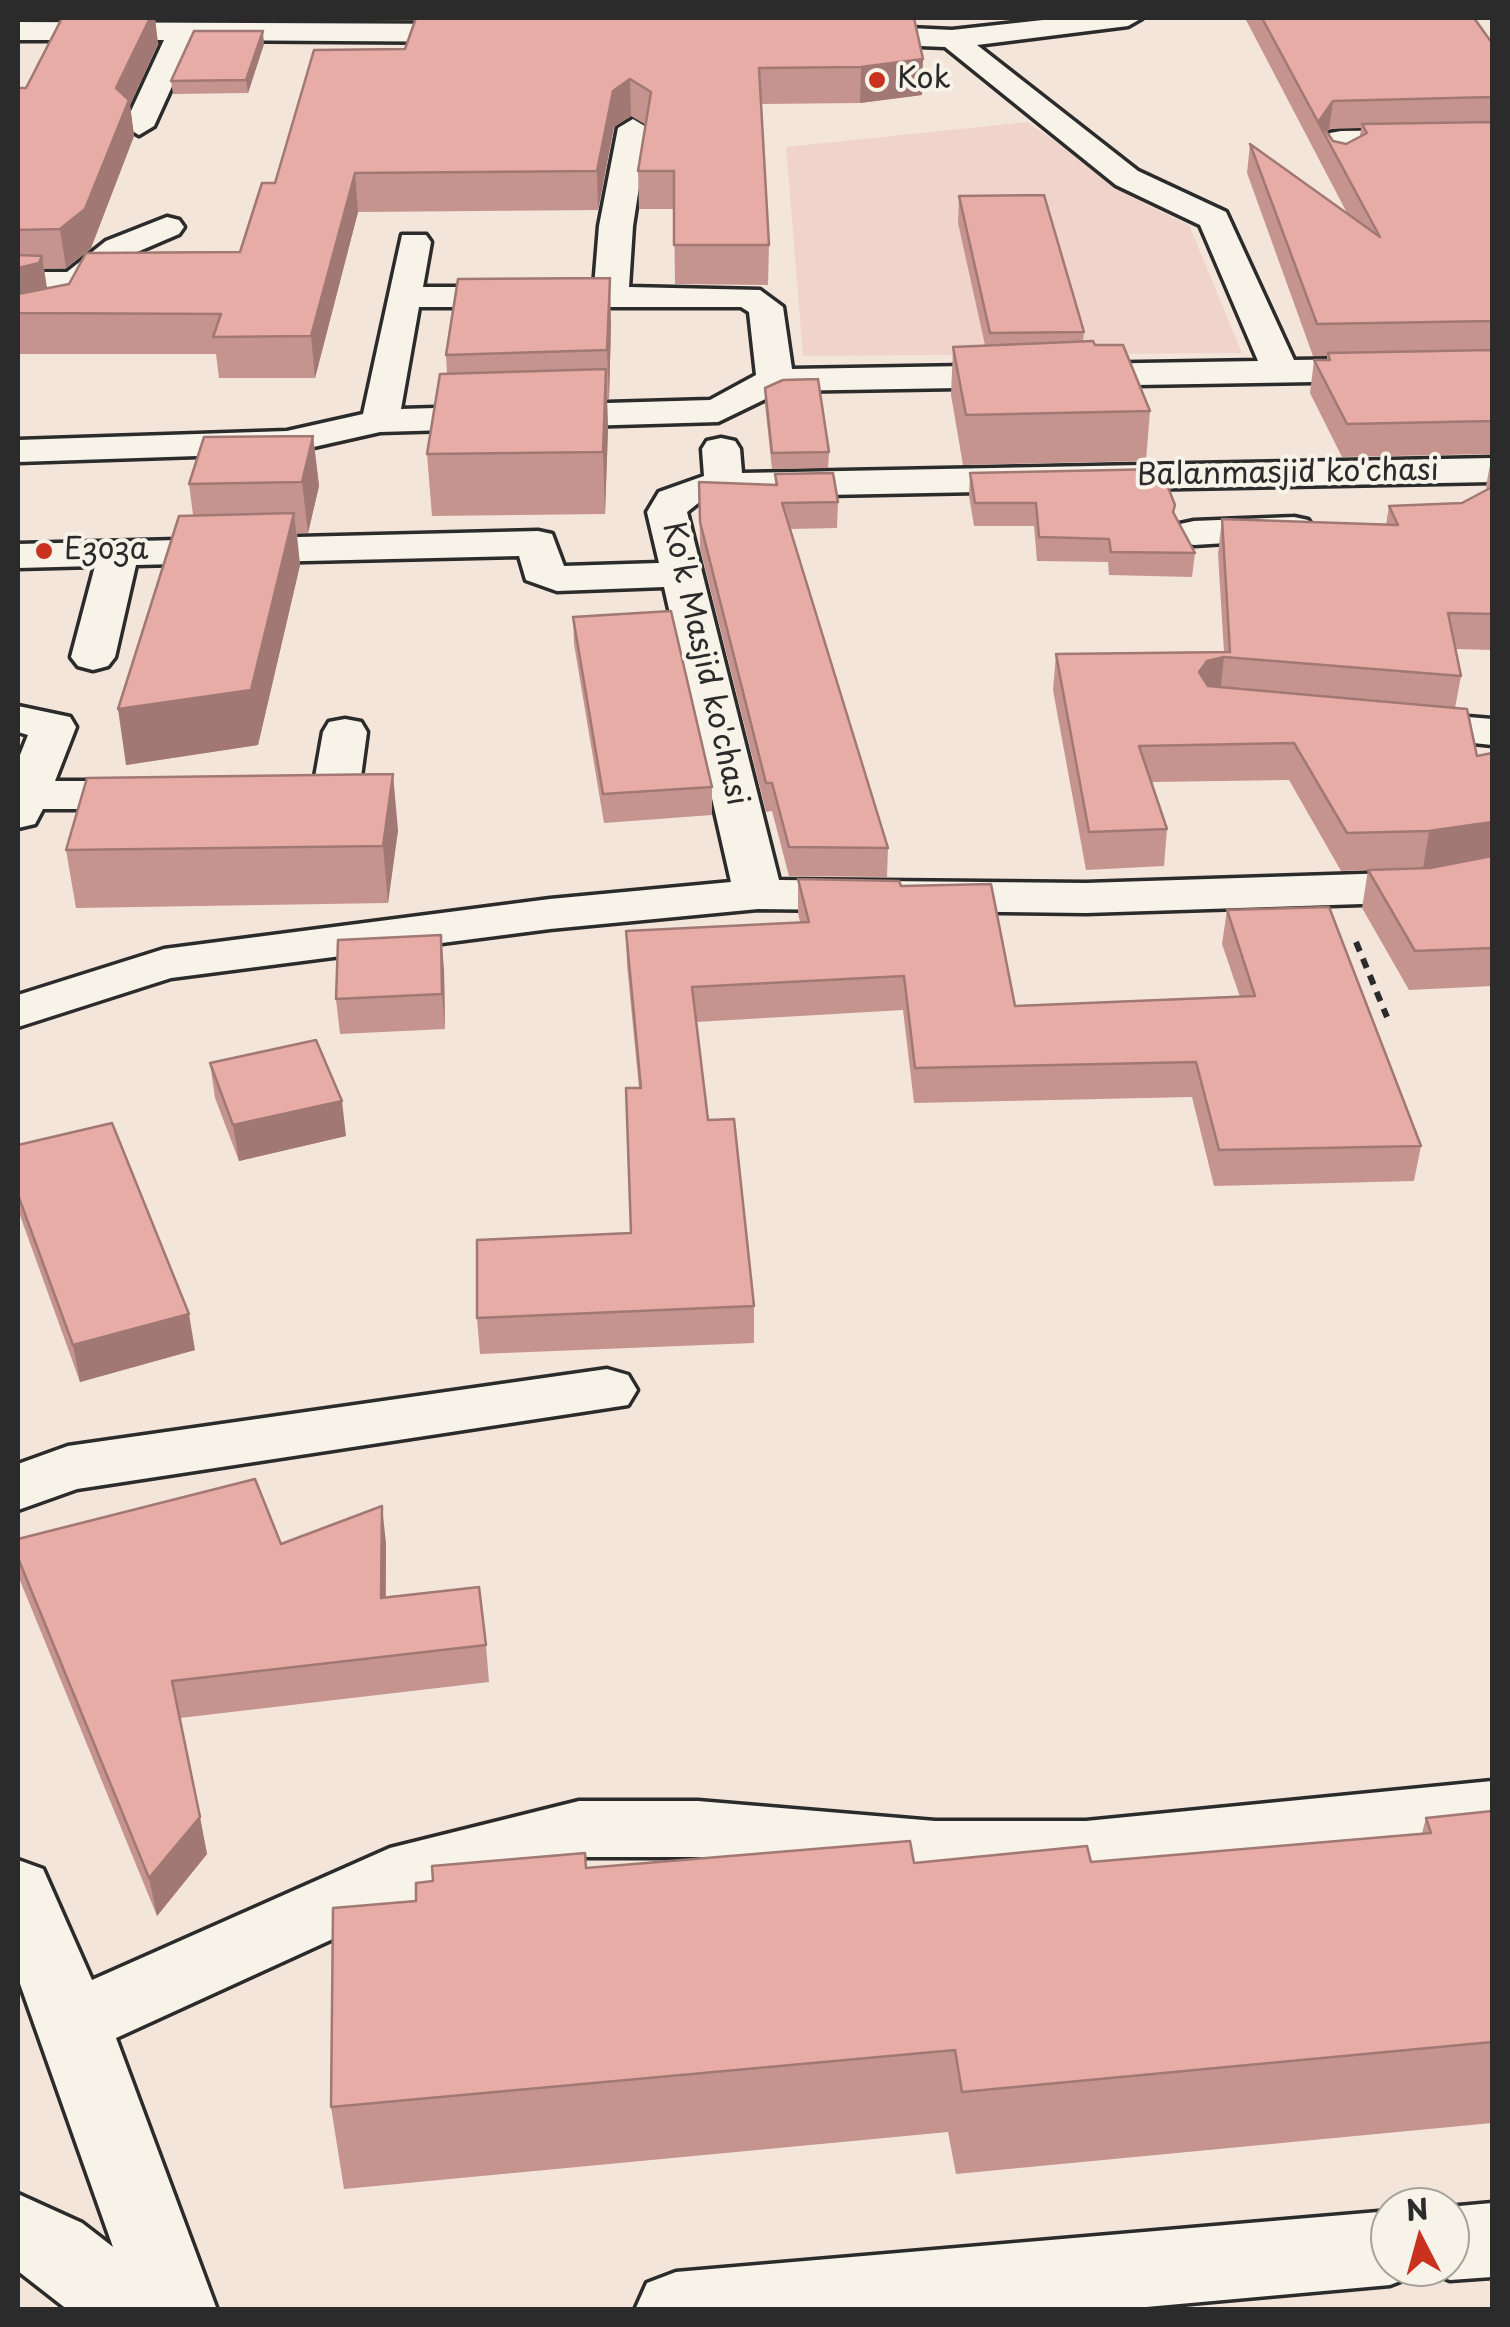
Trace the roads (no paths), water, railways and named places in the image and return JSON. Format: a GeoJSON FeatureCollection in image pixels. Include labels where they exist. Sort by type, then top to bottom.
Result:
{"type":"FeatureCollection","features":[{"type":"Feature","properties":{"kind":"street"},"geometry":{"type":"LineString","coordinates":[[819,34],[952,38],[1128,18]]}},
{"type":"Feature","properties":{"kind":"street"},"geometry":{"type":"LineString","coordinates":[[18,31],[182,32],[403,25],[520,33]]}},
{"type":"Feature","properties":{"kind":"street"},"geometry":{"type":"LineString","coordinates":[[139,126],[182,32]]}},
{"type":"Feature","properties":{"kind":"street"},"geometry":{"type":"LineString","coordinates":[[952,38],[1127,178],[1214,219],[1280,370]]}},
{"type":"Feature","properties":{"kind":"street"},"geometry":{"type":"LineString","coordinates":[[611,295],[616,226],[633,128]]}},
{"type":"Feature","properties":{"kind":"street"},"geometry":{"type":"LineString","coordinates":[[1343,161],[1335,148],[1341,140],[1492,138]]}},
{"type":"Feature","properties":{"kind":"street"},"geometry":{"type":"LineString","coordinates":[[18,322],[62,314],[75,282],[118,248],[168,227]]}},
{"type":"Feature","properties":{"kind":"street"},"geometry":{"type":"LineString","coordinates":[[380,421],[414,242]]}},
{"type":"Feature","properties":{"kind":"street"},"geometry":{"type":"LineString","coordinates":[[18,282],[75,282]]}},
{"type":"Feature","properties":{"kind":"street"},"geometry":{"type":"LineString","coordinates":[[406,297],[748,297],[766,307],[776,380]]}},
{"type":"Feature","properties":{"kind":"street"},"geometry":{"type":"LineString","coordinates":[[18,450],[287,442],[380,421],[718,411],[776,380],[1081,363],[1280,370],[1492,368]]}},
{"type":"Feature","properties":{"kind":"street","name":"Ko'k Masjid ko'chasi"},"geometry":{"type":"LineString","coordinates":[[718,411],[724,485],[692,490],[674,500],[667,512],[758,894]]}},
{"type":"Feature","properties":{"kind":"street"},"geometry":{"type":"LineString","coordinates":[[1475,470],[1475,512]]}},
{"type":"Feature","properties":{"kind":"street","name":"Balanmasjid ko'chasi"},"geometry":{"type":"LineString","coordinates":[[724,485],[1475,470]]}},
{"type":"Feature","properties":{"kind":"street"},"geometry":{"type":"LineString","coordinates":[[1194,533],[1325,528]]}},
{"type":"Feature","properties":{"kind":"street"},"geometry":{"type":"LineString","coordinates":[[18,556],[538,543],[541,571],[557,580],[682,574]]}},
{"type":"Feature","properties":{"kind":"street"},"geometry":{"type":"LineString","coordinates":[[93,657],[118,554]]}},
{"type":"Feature","properties":{"kind":"street"},"geometry":{"type":"LineString","coordinates":[[18,718],[54,727],[21,805],[316,796],[337,784],[345,732]]}},
{"type":"Feature","properties":{"kind":"street"},"geometry":{"type":"LineString","coordinates":[[1356,721],[1492,732]]}},
{"type":"Feature","properties":{"kind":"street"},"geometry":{"type":"LineString","coordinates":[[18,1012],[164,964],[550,914],[758,894],[1086,898],[1424,888],[1492,875]]}},
{"type":"Feature","properties":{"kind":"street"},"geometry":{"type":"LineString","coordinates":[[18,1488],[68,1468],[607,1390]]}},
{"type":"Feature","properties":{"kind":"street"},"geometry":{"type":"LineString","coordinates":[[73,2023],[416,1868],[579,1829],[698,1829],[934,1850],[1086,1850],[1492,1809]]}},
{"type":"Feature","properties":{"kind":"street"},"geometry":{"type":"LineString","coordinates":[[18,1890],[73,2023],[176,2310]]}},
{"type":"Feature","properties":{"kind":"street"},"geometry":{"type":"LineString","coordinates":[[18,2231],[54,2248],[131,2310]]}},
{"type":"Feature","properties":{"kind":"street"},"geometry":{"type":"LineString","coordinates":[[676,2310],[1370,2250]]}},
{"type":"Feature","properties":{"kind":"place","name":"Kok"},"geometry":{"type":"Point","coordinates":[877,80]}},
{"type":"Feature","properties":{"kind":"place","name":"Езоза"},"geometry":{"type":"Point","coordinates":[44,551]}}]}
